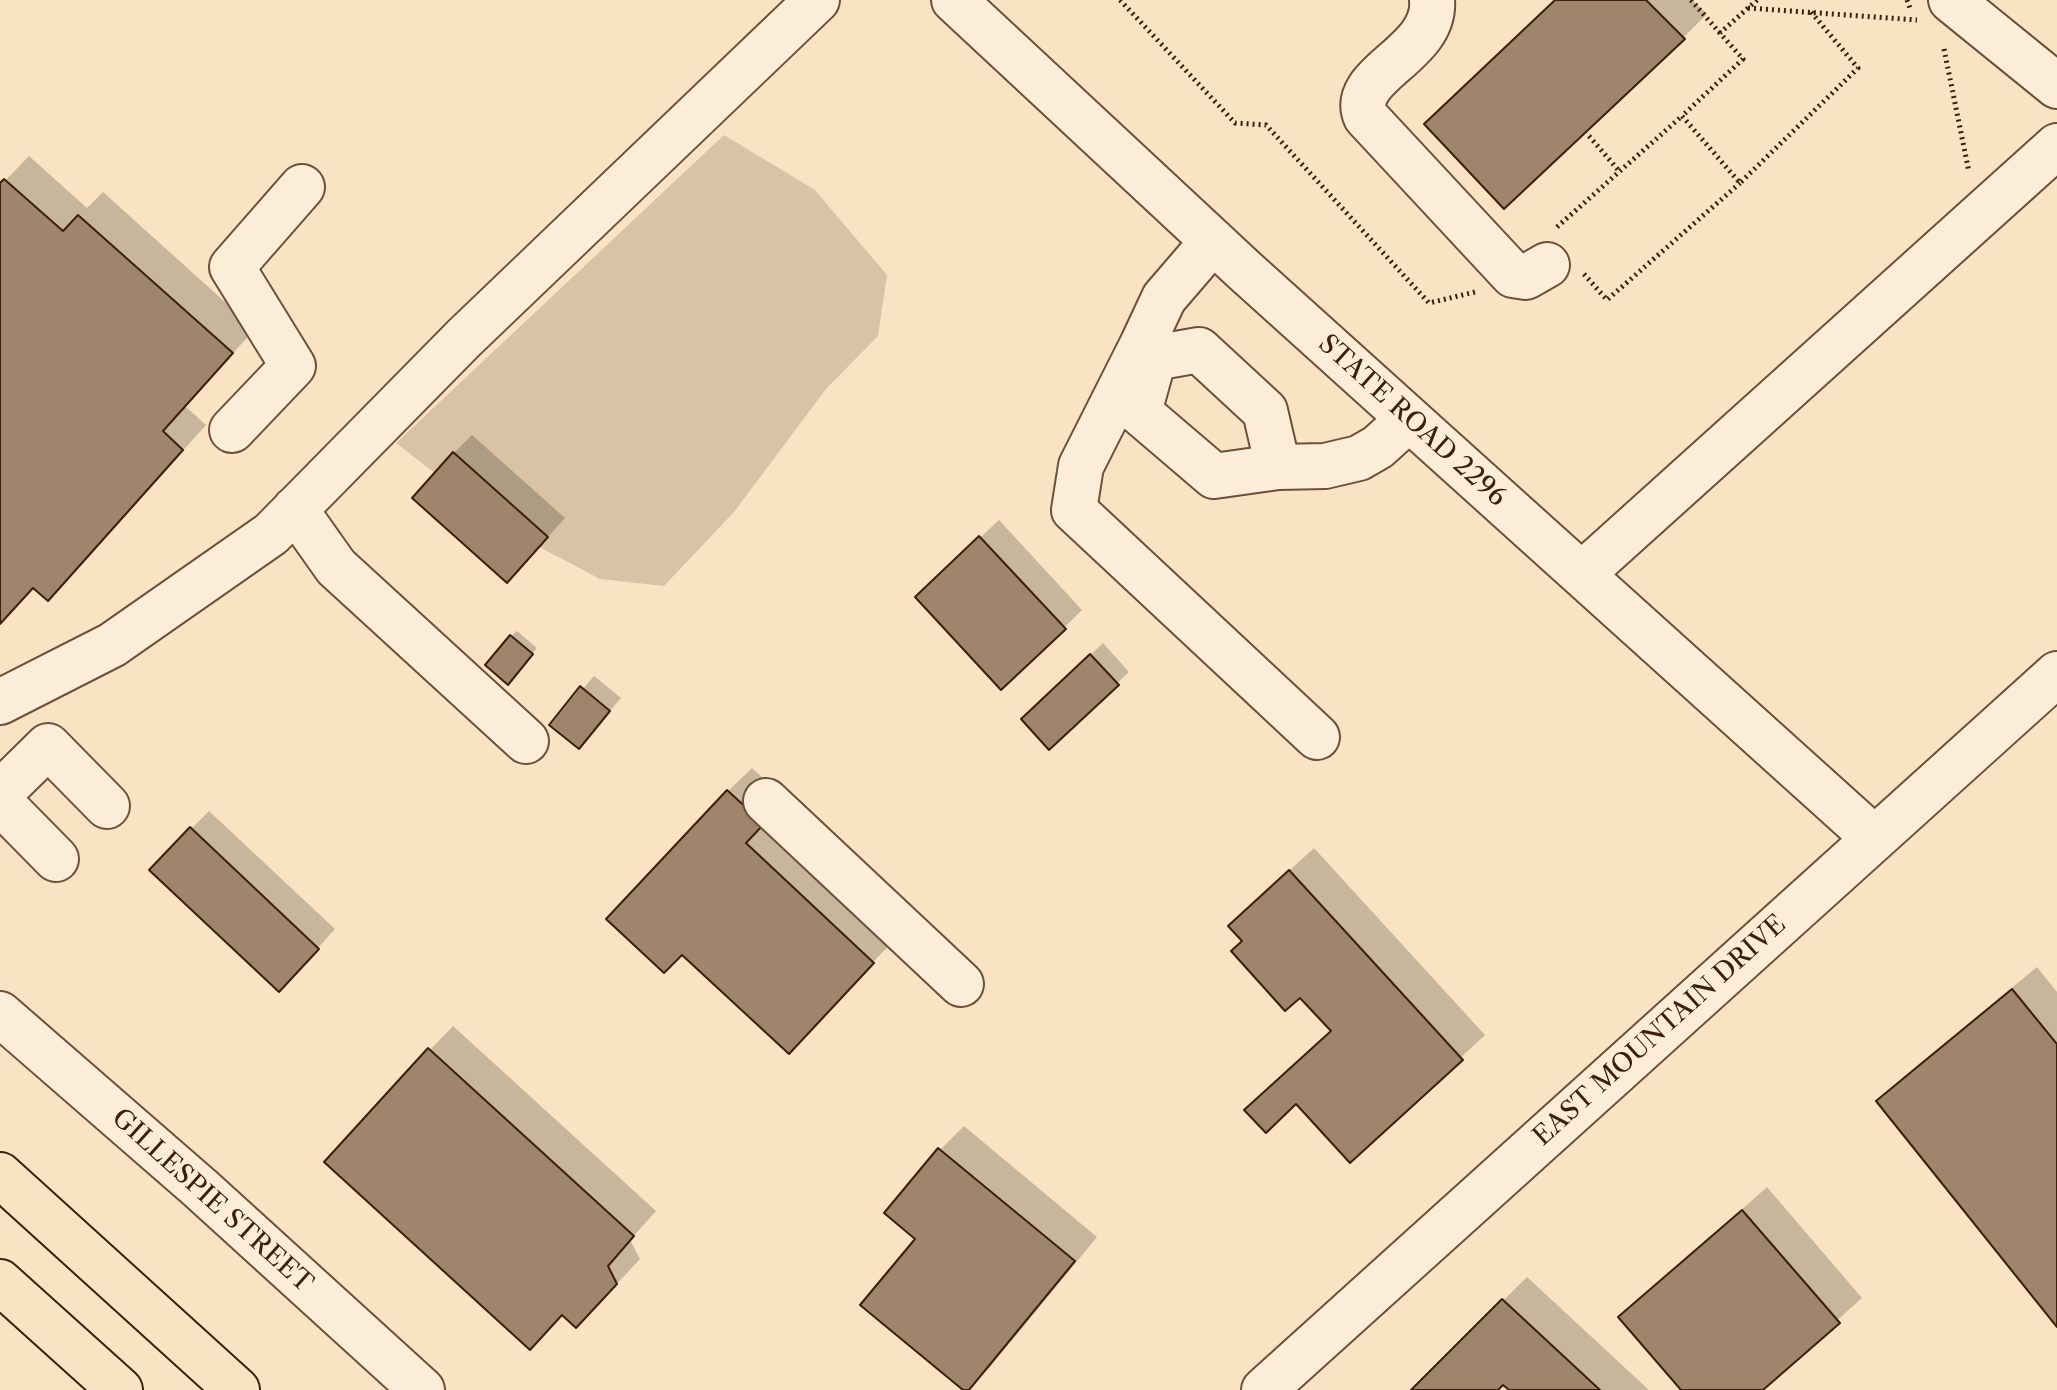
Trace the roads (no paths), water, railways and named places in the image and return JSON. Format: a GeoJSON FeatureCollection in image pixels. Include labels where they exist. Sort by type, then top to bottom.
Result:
{"type":"FeatureCollection","features":[{"type":"Feature","properties":{"kind":"highway"},"geometry":{"type":"LineString","coordinates":[[2,1179],[237,1390]]}},
{"type":"Feature","properties":{"kind":"highway"},"geometry":{"type":"LineString","coordinates":[[0,1282],[120,1390]]}},
{"type":"Feature","properties":{"kind":"street"},"geometry":{"type":"LineString","coordinates":[[0,702],[112,645],[271,534],[464,338],[816,0]]}},
{"type":"Feature","properties":{"kind":"street","name":"STATE ROAD 2296"},"geometry":{"type":"LineString","coordinates":[[954,0],[1213,241],[1874,838]]}},
{"type":"Feature","properties":{"kind":"street"},"geometry":{"type":"LineString","coordinates":[[1432,0],[1433,12],[1423,35],[1366,89],[1362,108],[1366,117],[1513,275],[1526,277],[1564,267]]}},
{"type":"Feature","properties":{"kind":"street"},"geometry":{"type":"LineString","coordinates":[[1932,17],[2057,86]]}},
{"type":"Feature","properties":{"kind":"street"},"geometry":{"type":"LineString","coordinates":[[1582,574],[2057,146]]}},
{"type":"Feature","properties":{"kind":"street"},"geometry":{"type":"LineString","coordinates":[[232,430],[293,366],[232,267],[302,187]]}},
{"type":"Feature","properties":{"kind":"street"},"geometry":{"type":"LineString","coordinates":[[1213,241],[1164,298],[1148,352],[1139,412],[1214,476],[1278,467],[1325,466],[1359,458],[1378,447],[1409,419]]}},
{"type":"Feature","properties":{"kind":"street"},"geometry":{"type":"LineString","coordinates":[[1148,352],[1199,350],[1265,411],[1278,467]]}},
{"type":"Feature","properties":{"kind":"street"},"geometry":{"type":"LineString","coordinates":[[1148,352],[1081,466],[1074,510],[1317,737]]}},
{"type":"Feature","properties":{"kind":"street"},"geometry":{"type":"LineString","coordinates":[[295,509],[336,567],[526,741]]}},
{"type":"Feature","properties":{"kind":"street","name":"EAST MOUNTAIN DRIVE"},"geometry":{"type":"LineString","coordinates":[[1264,1390],[2057,674]]}},
{"type":"Feature","properties":{"kind":"street"},"geometry":{"type":"LineString","coordinates":[[0,793],[48,746],[107,806]]}},
{"type":"Feature","properties":{"kind":"street"},"geometry":{"type":"LineString","coordinates":[[766,801],[961,984]]}},
{"type":"Feature","properties":{"kind":"street"},"geometry":{"type":"LineString","coordinates":[[0,802],[56,859]]}},
{"type":"Feature","properties":{"kind":"street","name":"GILLESPIE STREET"},"geometry":{"type":"LineString","coordinates":[[0,1014],[200,1188],[422,1390]]}}]}
